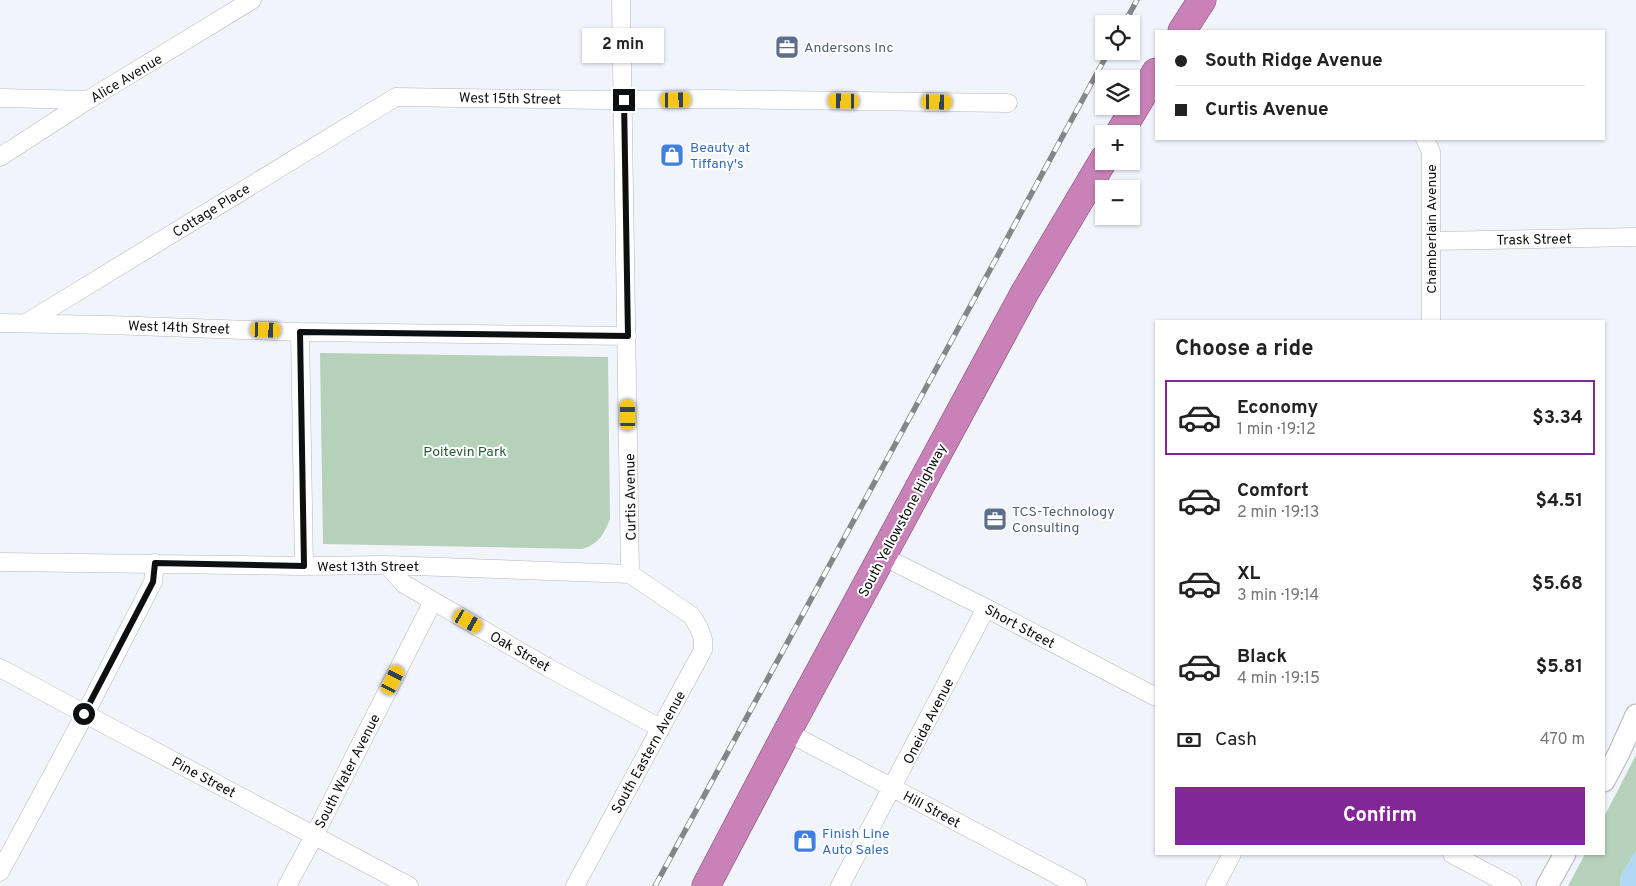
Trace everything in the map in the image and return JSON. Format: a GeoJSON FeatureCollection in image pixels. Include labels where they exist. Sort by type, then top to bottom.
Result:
{"type":"FeatureCollection","features":[{"type":"Feature","properties":{"kind":"highway"},"geometry":{"type":"LineString","coordinates":[[1183,30],[1202,0]]}},
{"type":"Feature","properties":{"kind":"highway"},"geometry":{"type":"LineString","coordinates":[[1125,125],[1154,80]]}},
{"type":"Feature","properties":{"kind":"highway","name":"South Yellowstone Highway"},"geometry":{"type":"LineString","coordinates":[[706,886],[787,732],[1025,292],[1097,170]]}},
{"type":"Feature","properties":{"kind":"street","name":"Alice Avenue"},"geometry":{"type":"LineString","coordinates":[[0,157],[88,100],[252,0]]}},
{"type":"Feature","properties":{"kind":"street","name":"Curtis Avenue"},"geometry":{"type":"LineString","coordinates":[[621,0],[628,336],[630,574]]}},
{"type":"Feature","properties":{"kind":"street","name":"West 15th Street"},"geometry":{"type":"LineString","coordinates":[[396,97],[1008,103]]}},
{"type":"Feature","properties":{"kind":"street","name":"Cottage Place"},"geometry":{"type":"LineString","coordinates":[[26,323],[396,97]]}},
{"type":"Feature","properties":{"kind":"street"},"geometry":{"type":"LineString","coordinates":[[0,98],[88,100]]}},
{"type":"Feature","properties":{"kind":"street","name":"Chamberlain Avenue"},"geometry":{"type":"LineString","coordinates":[[1425,140],[1431,152],[1431,320]]}},
{"type":"Feature","properties":{"kind":"street","name":"Trask Street"},"geometry":{"type":"LineString","coordinates":[[1432,241],[1636,237]]}},
{"type":"Feature","properties":{"kind":"street","name":"West 14th Street"},"geometry":{"type":"LineString","coordinates":[[0,323],[300,332],[628,336]]}},
{"type":"Feature","properties":{"kind":"street"},"geometry":{"type":"LineString","coordinates":[[300,332],[304,566]]}},
{"type":"Feature","properties":{"kind":"street","name":"Short Street"},"geometry":{"type":"LineString","coordinates":[[882,556],[1155,696]]}},
{"type":"Feature","properties":{"kind":"street","name":"West 13th Street"},"geometry":{"type":"LineString","coordinates":[[0,562],[304,566],[388,565],[630,574]]}},
{"type":"Feature","properties":{"kind":"street"},"geometry":{"type":"LineString","coordinates":[[0,872],[153,582],[155,563]]}},
{"type":"Feature","properties":{"kind":"street","name":"Oak Street"},"geometry":{"type":"LineString","coordinates":[[388,565],[404,584],[547,667],[660,728]]}},
{"type":"Feature","properties":{"kind":"street","name":"South Eastern Avenue"},"geometry":{"type":"LineString","coordinates":[[575,886],[703,650],[701,633],[692,616],[630,574]]}},
{"type":"Feature","properties":{"kind":"street","name":"South Water Avenue"},"geometry":{"type":"LineString","coordinates":[[286,886],[314,836],[433,601]]}},
{"type":"Feature","properties":{"kind":"street","name":"Oneida Avenue"},"geometry":{"type":"LineString","coordinates":[[840,886],[986,608]]}},
{"type":"Feature","properties":{"kind":"street","name":"Pine Street"},"geometry":{"type":"LineString","coordinates":[[0,668],[409,886]]}},
{"type":"Feature","properties":{"kind":"street"},"geometry":{"type":"LineString","coordinates":[[1605,780],[1636,716]]}},
{"type":"Feature","properties":{"kind":"street","name":"Hill Street"},"geometry":{"type":"LineString","coordinates":[[787,732],[1078,886]]}},
{"type":"Feature","properties":{"kind":"street"},"geometry":{"type":"LineString","coordinates":[[1215,886],[1231,855]]}},
{"type":"Feature","properties":{"kind":"street"},"geometry":{"type":"LineString","coordinates":[[1454,855],[1512,886]]}},
{"type":"Feature","properties":{"kind":"street"},"geometry":{"type":"LineString","coordinates":[[1547,886],[1564,855]]}},
{"type":"Feature","properties":{"kind":"green space","name":"Poitevin Park"},"geometry":{"type":"Polygon","coordinates":[[[320,353],[608,357],[610,519],[603,534],[593,544],[582,549],[323,544],[320,353]]]}},
{"type":"Feature","properties":{"kind":"green space"},"geometry":{"type":"Polygon","coordinates":[[[1636,755],[1636,851],[1622,874],[1620,886],[1568,886],[1584,855],[1605,855],[1605,815],[1636,755]]]}},
{"type":"Feature","properties":{"kind":"water"},"geometry":{"type":"Polygon","coordinates":[[[1636,851],[1636,886],[1620,886],[1622,874],[1636,851]]]}},
{"type":"Feature","properties":{"kind":"railway"},"geometry":{"type":"LineString","coordinates":[[1129,15],[1137,0]]}},
{"type":"Feature","properties":{"kind":"railway"},"geometry":{"type":"LineString","coordinates":[[655,886],[1104,60]]}},
{"type":"Feature","properties":{"kind":"place","name":"Andersons Inc"},"geometry":{"type":"Point","coordinates":[787,47]}},
{"type":"Feature","properties":{"kind":"place","name":"Beauty at Tiffany's"},"geometry":{"type":"Point","coordinates":[672,155]}},
{"type":"Feature","properties":{"kind":"place","name":"TCS-Technology Consulting"},"geometry":{"type":"Point","coordinates":[995,519]}},
{"type":"Feature","properties":{"kind":"place","name":"Finish Line Auto Sales"},"geometry":{"type":"Point","coordinates":[805,841]}},
{"type":"Feature","properties":{"kind":"route"},"geometry":{"type":"LineString","coordinates":[[84,714],[153,582],[155,563],[304,566],[300,332],[628,336],[624,100]]}}]}
